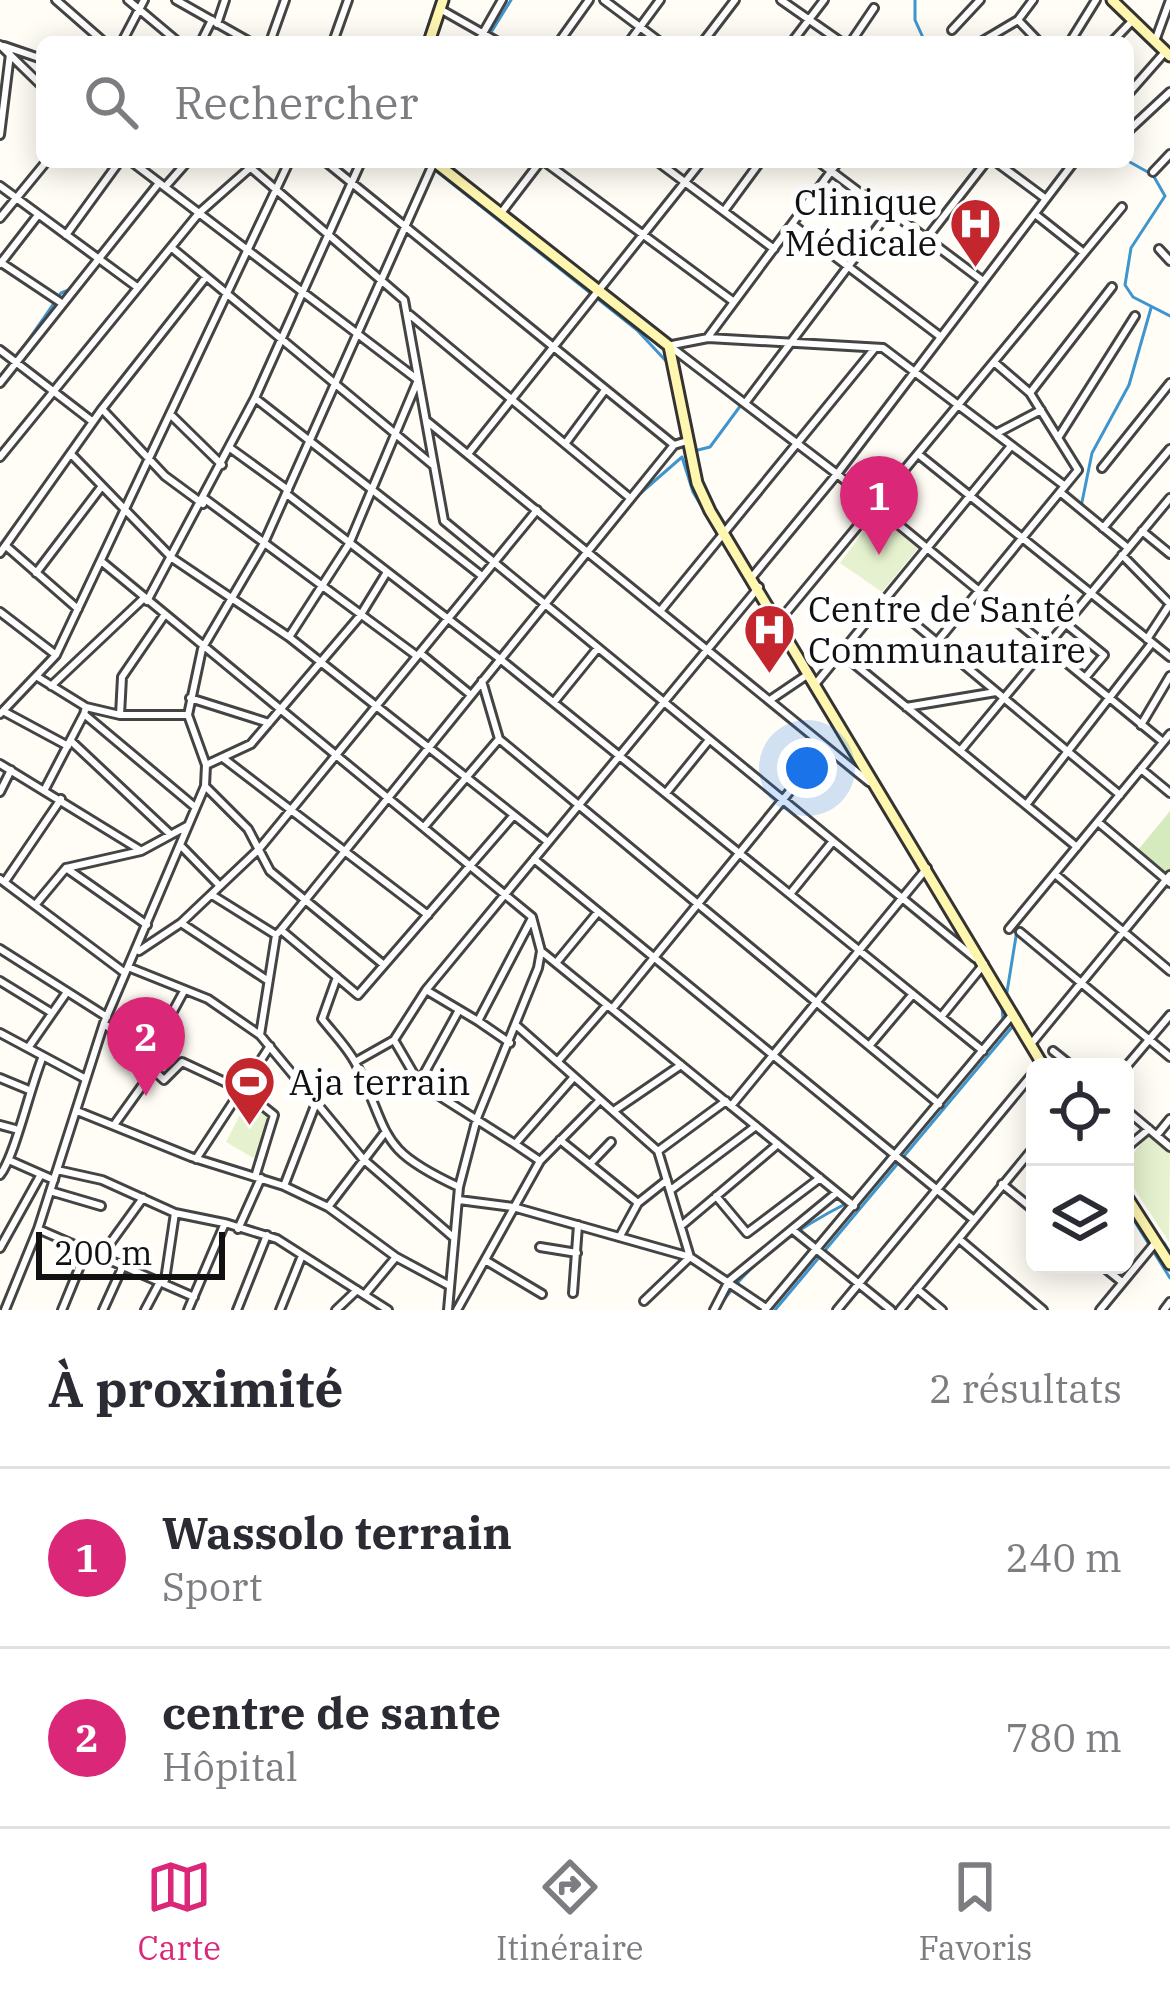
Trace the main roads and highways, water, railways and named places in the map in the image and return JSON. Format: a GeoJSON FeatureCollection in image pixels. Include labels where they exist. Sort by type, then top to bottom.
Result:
{"type":"FeatureCollection","features":[{"type":"Feature","properties":{"kind":"waterway"},"geometry":{"type":"LineString","coordinates":[[425,36],[437,0]]}},
{"type":"Feature","properties":{"kind":"waterway"},"geometry":{"type":"LineString","coordinates":[[489,36],[511,0]]}},
{"type":"Feature","properties":{"kind":"waterway"},"geometry":{"type":"LineString","coordinates":[[915,0],[915,20],[922,36]]}},
{"type":"Feature","properties":{"kind":"waterway"},"geometry":{"type":"LineString","coordinates":[[1134,164],[1153,175],[1165,196],[1131,248],[1125,285],[1133,297],[1170,316]]}},
{"type":"Feature","properties":{"kind":"waterway"},"geometry":{"type":"LineString","coordinates":[[433,168],[637,330],[667,362]]}},
{"type":"Feature","properties":{"kind":"waterway"},"geometry":{"type":"LineString","coordinates":[[925,234],[975,168]]}},
{"type":"Feature","properties":{"kind":"waterway"},"geometry":{"type":"LineString","coordinates":[[786,227],[803,205]]}},
{"type":"Feature","properties":{"kind":"waterway"},"geometry":{"type":"LineString","coordinates":[[789,339],[883,212]]}},
{"type":"Feature","properties":{"kind":"waterway"},"geometry":{"type":"LineString","coordinates":[[18,355],[61,293],[71,289]]}},
{"type":"Feature","properties":{"kind":"waterway"},"geometry":{"type":"LineString","coordinates":[[1081,507],[1092,453],[1129,385],[1151,308]]}},
{"type":"Feature","properties":{"kind":"waterway"},"geometry":{"type":"LineString","coordinates":[[698,450],[710,447],[741,405]]}},
{"type":"Feature","properties":{"kind":"waterway"},"geometry":{"type":"LineString","coordinates":[[682,457],[693,492],[751,590]]}},
{"type":"Feature","properties":{"kind":"waterway"},"geometry":{"type":"LineString","coordinates":[[635,498],[682,457]]}},
{"type":"Feature","properties":{"kind":"waterway"},"geometry":{"type":"LineString","coordinates":[[756,598],[773,625]]}},
{"type":"Feature","properties":{"kind":"waterway"},"geometry":{"type":"LineString","coordinates":[[1006,998],[1018,924],[1100,823]]}},
{"type":"Feature","properties":{"kind":"waterway"},"geometry":{"type":"LineString","coordinates":[[982,973],[1001,1006]]}},
{"type":"Feature","properties":{"kind":"waterway"},"geometry":{"type":"LineString","coordinates":[[887,1160],[1003,1019],[1002,1007]]}},
{"type":"Feature","properties":{"kind":"waterway"},"geometry":{"type":"LineString","coordinates":[[775,1310],[1013,1026],[1029,1050]]}},
{"type":"Feature","properties":{"kind":"waterway"},"geometry":{"type":"LineString","coordinates":[[719,1307],[777,1246],[849,1202]]}},
{"type":"Feature","properties":{"kind":"waterway"},"geometry":{"type":"LineString","coordinates":[[1134,1220],[1170,1278]]}},
{"type":"Feature","properties":{"kind":"waterway"},"geometry":{"type":"LineString","coordinates":[[1164,1243],[1170,1253]]}},
{"type":"Feature","properties":{"kind":"place","name":"Clinique Médicale"},"geometry":{"type":"Point","coordinates":[976,269]}},
{"type":"Feature","properties":{"kind":"place","name":"Wassolo terrain"},"geometry":{"type":"Point","coordinates":[879,555]}},
{"type":"Feature","properties":{"kind":"place","name":"Centre de Santé Communautaire"},"geometry":{"type":"Point","coordinates":[769,676]}},
{"type":"Feature","properties":{"kind":"place","name":"centre de sante"},"geometry":{"type":"Point","coordinates":[146,1096]}},
{"type":"Feature","properties":{"kind":"place","name":"Aja terrain"},"geometry":{"type":"Point","coordinates":[250,1128]}}]}
